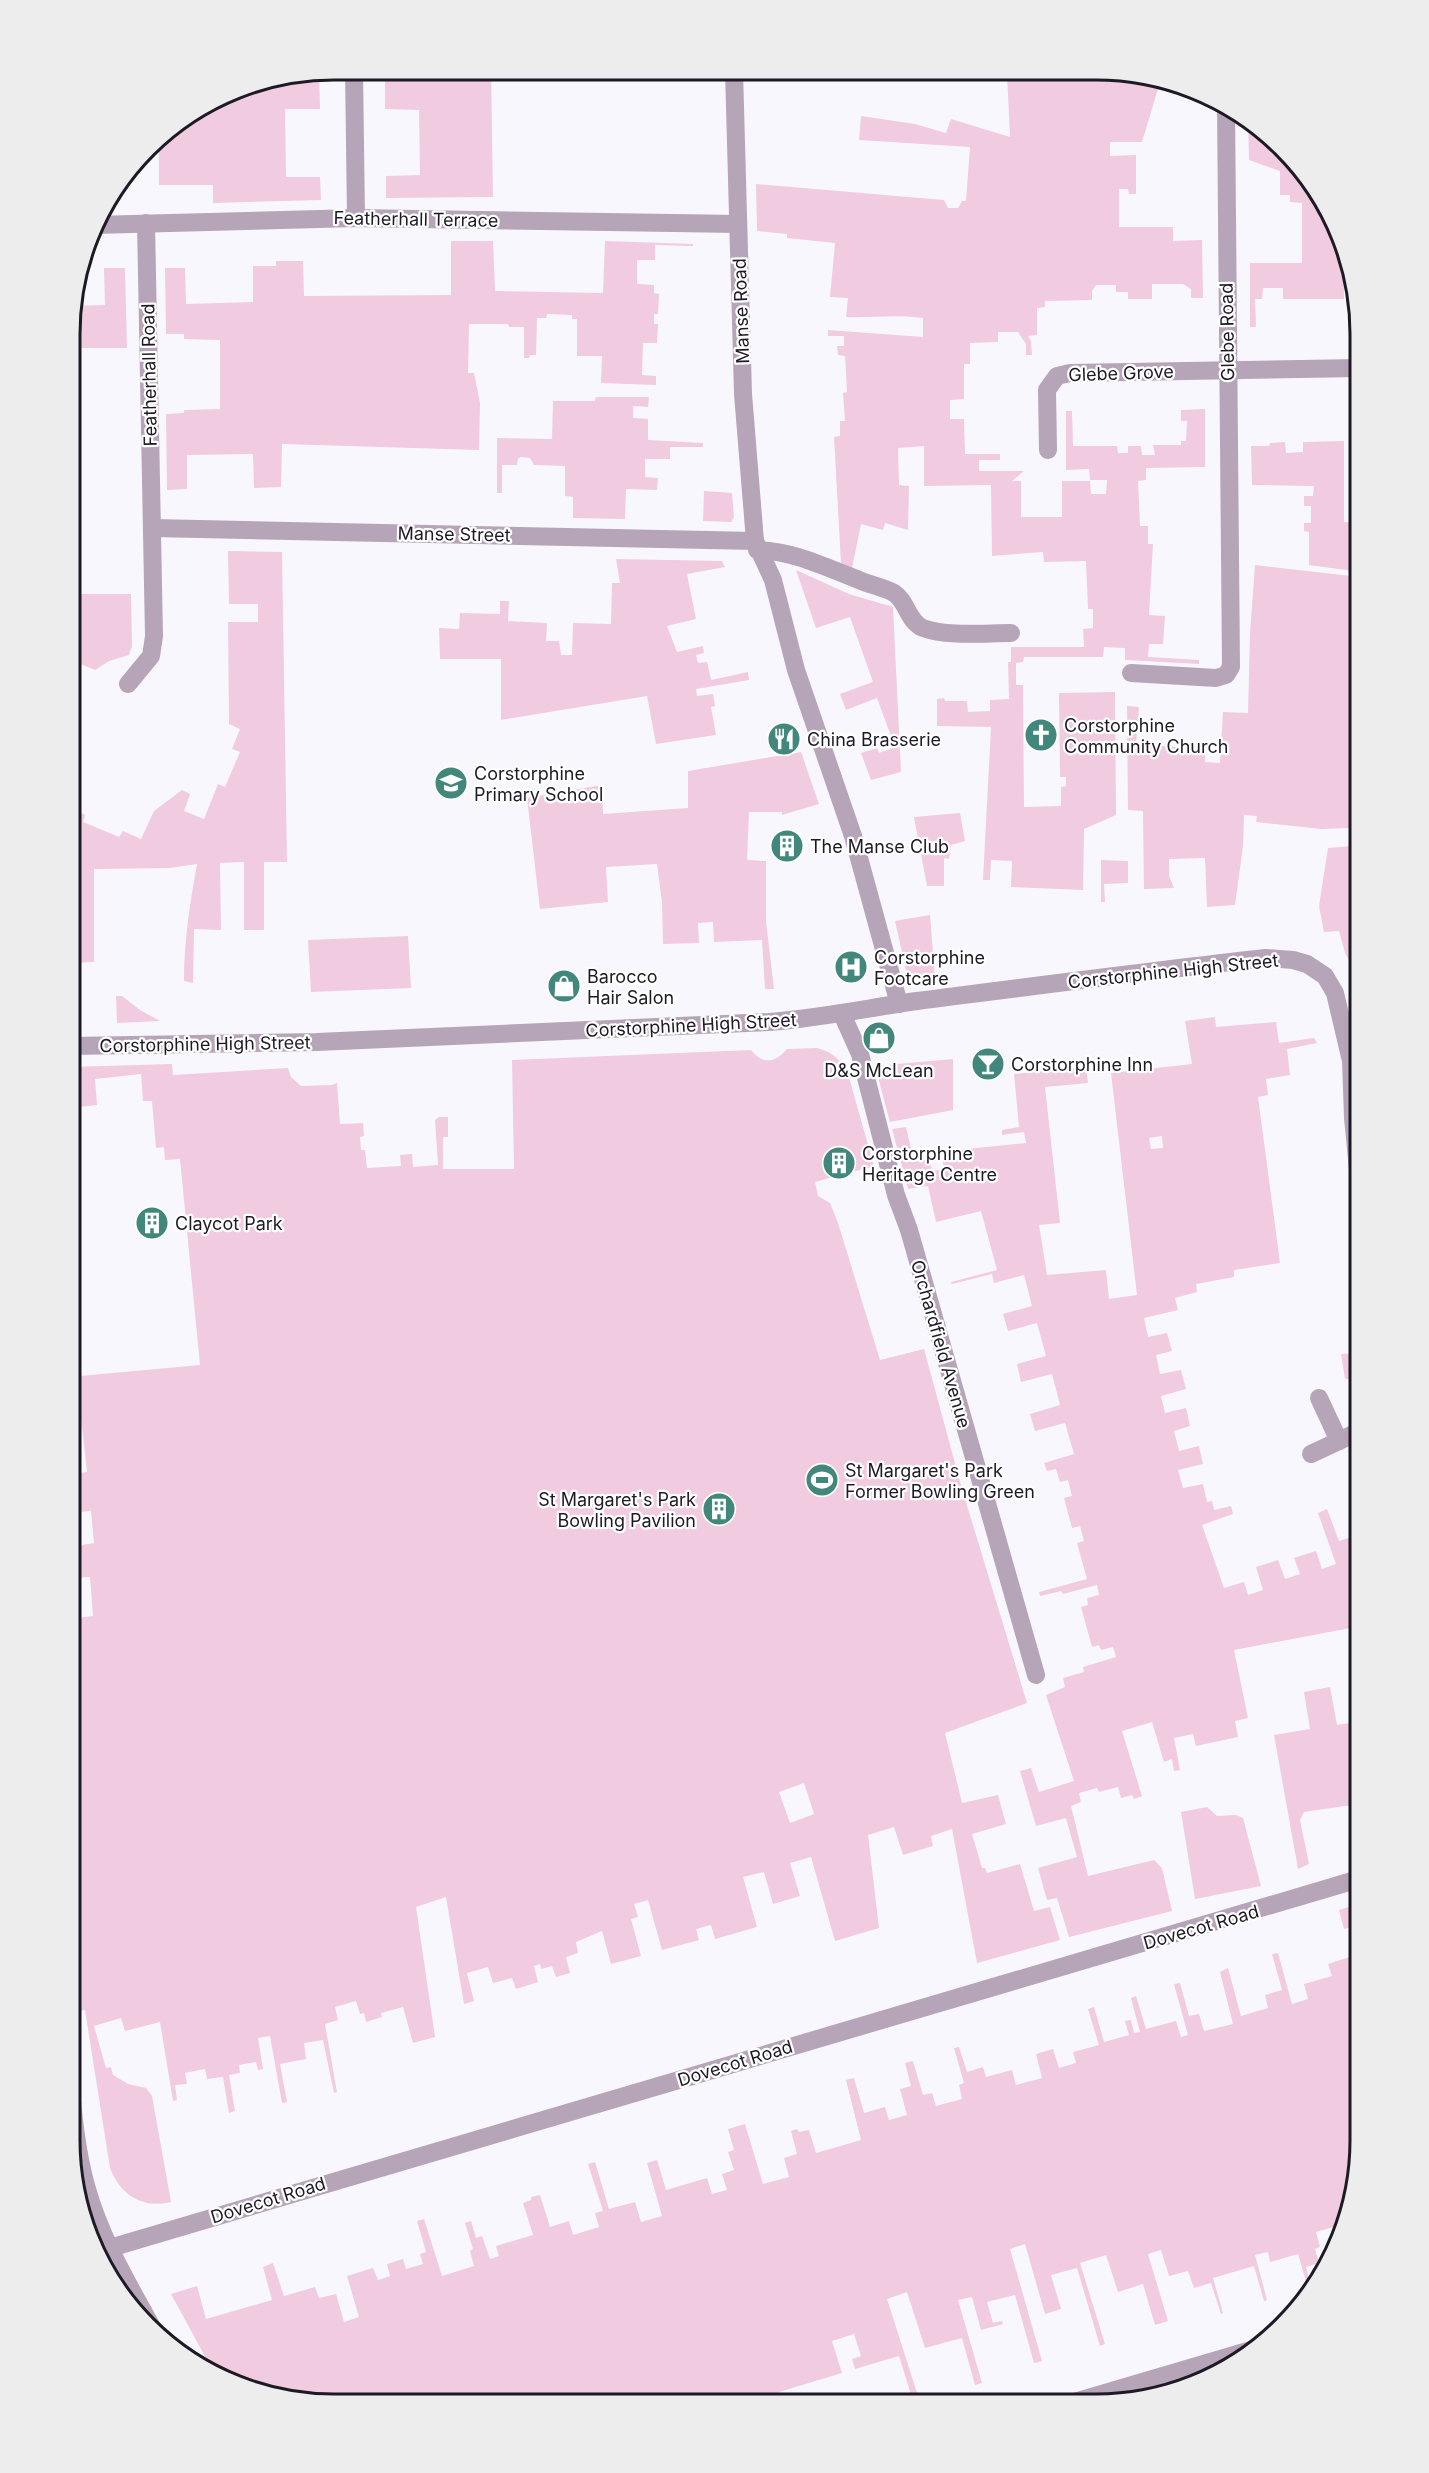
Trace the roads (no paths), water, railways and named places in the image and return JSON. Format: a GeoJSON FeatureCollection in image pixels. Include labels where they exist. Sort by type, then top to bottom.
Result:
{"type":"FeatureCollection","features":[{"type":"Feature","properties":{"kind":"street"},"geometry":{"type":"LineString","coordinates":[[354,80],[356,218]]}},
{"type":"Feature","properties":{"kind":"street","name":"Manse Road"},"geometry":{"type":"LineString","coordinates":[[734,80],[743,394],[756,546],[773,580],[796,670],[853,836],[899,1004]]}},
{"type":"Feature","properties":{"kind":"street","name":"Glebe Road"},"geometry":{"type":"LineString","coordinates":[[1131,673],[1216,678],[1226,675],[1231,667],[1226,116]]}},
{"type":"Feature","properties":{"kind":"street","name":"Featherhall Terrace"},"geometry":{"type":"LineString","coordinates":[[104,225],[356,218],[738,224]]}},
{"type":"Feature","properties":{"kind":"street","name":"Featherhall Road"},"geometry":{"type":"LineString","coordinates":[[128,684],[151,656],[153,645],[153,528],[146,223]]}},
{"type":"Feature","properties":{"kind":"street"},"geometry":{"type":"LineString","coordinates":[[1228,370],[1350,368]]}},
{"type":"Feature","properties":{"kind":"street","name":"Glebe Grove"},"geometry":{"type":"LineString","coordinates":[[1048,450],[1047,390],[1057,376],[1070,373],[1228,370]]}},
{"type":"Feature","properties":{"kind":"street","name":"Manse Street"},"geometry":{"type":"LineString","coordinates":[[153,528],[756,546]]}},
{"type":"Feature","properties":{"kind":"street"},"geometry":{"type":"LineString","coordinates":[[756,546],[801,557],[893,593],[906,605],[913,621],[922,628],[965,633],[1011,633]]}},
{"type":"Feature","properties":{"kind":"street","name":"Corstorphine High Street"},"geometry":{"type":"LineString","coordinates":[[80,1046],[328,1042],[769,1022],[842,1014],[899,1004],[1093,978],[1266,958],[1293,960],[1317,969],[1330,984],[1350,1037]]}},
{"type":"Feature","properties":{"kind":"street","name":"Orchardfield Avenue"},"geometry":{"type":"LineString","coordinates":[[842,1014],[860,1054],[896,1195],[909,1230],[1036,1675]]}},
{"type":"Feature","properties":{"kind":"street"},"geometry":{"type":"LineString","coordinates":[[1319,1398],[1339,1441]]}},
{"type":"Feature","properties":{"kind":"street"},"geometry":{"type":"LineString","coordinates":[[1311,1454],[1350,1436]]}},
{"type":"Feature","properties":{"kind":"street","name":"Dovecot Road"},"geometry":{"type":"LineString","coordinates":[[110,2248],[1350,1882]]}},
{"type":"Feature","properties":{"kind":"street"},"geometry":{"type":"LineString","coordinates":[[81,2166],[97,2222],[138,2302]]}},
{"type":"Feature","properties":{"kind":"street"},"geometry":{"type":"LineString","coordinates":[[1133,2390],[1150,2387],[1212,2364]]}},
{"type":"Feature","properties":{"kind":"place","name":"Corstorphine Community Church"},"geometry":{"type":"Point","coordinates":[1041,735]}},
{"type":"Feature","properties":{"kind":"place","name":"China Brasserie"},"geometry":{"type":"Point","coordinates":[784,739]}},
{"type":"Feature","properties":{"kind":"place","name":"Corstorphine Primary School"},"geometry":{"type":"Point","coordinates":[451,783]}},
{"type":"Feature","properties":{"kind":"place","name":"The Manse Club"},"geometry":{"type":"Point","coordinates":[787,846]}},
{"type":"Feature","properties":{"kind":"place","name":"Corstorphine Footcare"},"geometry":{"type":"Point","coordinates":[851,967]}},
{"type":"Feature","properties":{"kind":"place","name":"Barocco Hair Salon"},"geometry":{"type":"Point","coordinates":[564,986]}},
{"type":"Feature","properties":{"kind":"place","name":"D&S McLean"},"geometry":{"type":"Point","coordinates":[879,1038]}},
{"type":"Feature","properties":{"kind":"place","name":"Corstorphine Inn"},"geometry":{"type":"Point","coordinates":[988,1064]}},
{"type":"Feature","properties":{"kind":"place","name":"Corstorphine Heritage Centre"},"geometry":{"type":"Point","coordinates":[839,1163]}},
{"type":"Feature","properties":{"kind":"place","name":"Claycot Park"},"geometry":{"type":"Point","coordinates":[152,1223]}},
{"type":"Feature","properties":{"kind":"place","name":"St Margaret's Park Former Bowling Green"},"geometry":{"type":"Point","coordinates":[822,1480]}},
{"type":"Feature","properties":{"kind":"place","name":"St Margaret's Park Bowling Pavilion"},"geometry":{"type":"Point","coordinates":[719,1509]}}]}
